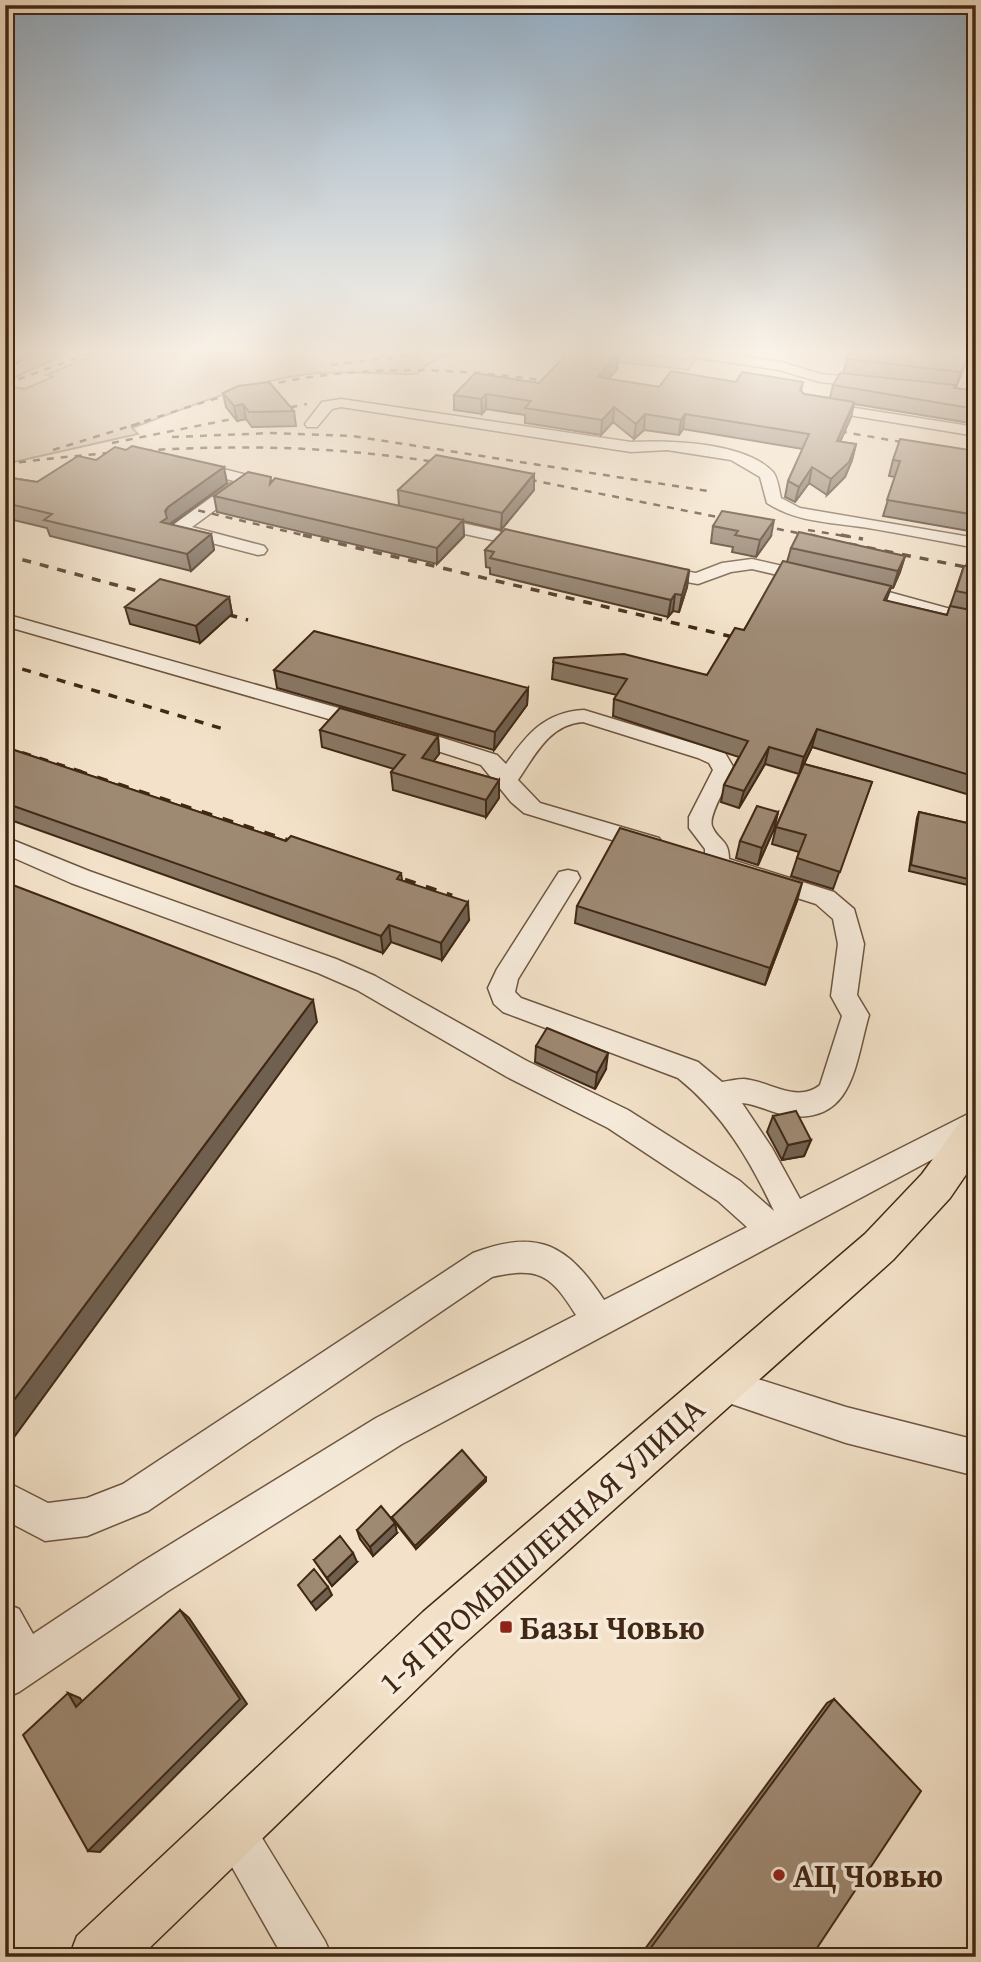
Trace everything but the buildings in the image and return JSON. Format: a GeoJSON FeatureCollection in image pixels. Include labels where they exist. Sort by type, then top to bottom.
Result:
{"type":"FeatureCollection","features":[{"type":"Feature","properties":{"kind":"main road","name":"1-Я ПРОМЫШЛЕННАЯ УЛИЦА"},"geometry":{"type":"LineString","coordinates":[[98,1957],[441,1630],[879,1247],[936,1186],[976,1129]]}},
{"type":"Feature","properties":{"kind":"street"},"geometry":{"type":"LineString","coordinates":[[616,445],[631,447],[667,445],[734,456],[746,460],[767,475],[773,500],[793,511],[818,519],[859,522],[976,543]]}},
{"type":"Feature","properties":{"kind":"street"},"geometry":{"type":"LineString","coordinates":[[175,462],[287,489]]}},
{"type":"Feature","properties":{"kind":"street"},"geometry":{"type":"LineString","coordinates":[[247,479],[179,529],[258,550]]}},
{"type":"Feature","properties":{"kind":"street"},"geometry":{"type":"LineString","coordinates":[[410,516],[545,547]]}},
{"type":"Feature","properties":{"kind":"street"},"geometry":{"type":"LineString","coordinates":[[640,569],[689,580],[707,578],[728,567],[752,564],[897,597],[937,612],[976,622]]}},
{"type":"Feature","properties":{"kind":"street"},"geometry":{"type":"LineString","coordinates":[[5,620],[459,749],[489,761],[500,769],[517,799],[532,808],[825,898],[845,915],[851,944],[844,996],[856,1015],[832,1092],[820,1102],[789,1104],[745,1091],[718,1094]]}},
{"type":"Feature","properties":{"kind":"street"},"geometry":{"type":"LineString","coordinates":[[507,779],[549,723],[573,715],[706,753],[718,758],[724,771],[700,817],[701,828],[717,846],[717,863]]}},
{"type":"Feature","properties":{"kind":"street"},"geometry":{"type":"LineString","coordinates":[[5,845],[80,877],[314,961],[366,983],[517,1069],[618,1119],[783,1225]]}},
{"type":"Feature","properties":{"kind":"street"},"geometry":{"type":"LineString","coordinates":[[568,878],[506,976],[501,988],[503,997],[512,1004],[688,1070],[718,1094],[755,1143],[783,1225]]}},
{"type":"Feature","properties":{"kind":"street"},"geometry":{"type":"LineString","coordinates":[[5,1499],[45,1522],[87,1517],[135,1498],[484,1264],[513,1255],[539,1257],[559,1266],[572,1280],[598,1320]]}},
{"type":"Feature","properties":{"kind":"street"},"geometry":{"type":"LineString","coordinates":[[720,1384],[846,1425],[976,1458]]}},
{"type":"Feature","properties":{"kind":"street"},"geometry":{"type":"LineString","coordinates":[[5,1623],[16,1670]]}},
{"type":"Feature","properties":{"kind":"street"},"geometry":{"type":"LineString","coordinates":[[233,1830],[309,1957]]}},
{"type":"Feature","properties":{"kind":"lane"},"geometry":{"type":"LineString","coordinates":[[16,1670],[154,1577],[389,1431],[976,1122]]}},
{"type":"Feature","properties":{"kind":"shaded area"},"geometry":{"type":"Polygon","coordinates":[[[5,445],[91,445],[5,464],[5,445]]]}},
{"type":"Feature","properties":{"kind":"railway"},"geometry":{"type":"LineString","coordinates":[[53,450],[71,445]]}},
{"type":"Feature","properties":{"kind":"railway"},"geometry":{"type":"LineString","coordinates":[[407,445],[708,491]]}},
{"type":"Feature","properties":{"kind":"railway"},"geometry":{"type":"LineString","coordinates":[[5,464],[117,452],[227,447],[336,451],[448,464]]}},
{"type":"Feature","properties":{"kind":"railway"},"geometry":{"type":"LineString","coordinates":[[516,477],[818,537],[810,535]]}},
{"type":"Feature","properties":{"kind":"railway"},"geometry":{"type":"LineString","coordinates":[[171,504],[311,537]]}},
{"type":"Feature","properties":{"kind":"railway"},"geometry":{"type":"LineString","coordinates":[[808,530],[851,537]]}},
{"type":"Feature","properties":{"kind":"railway"},"geometry":{"type":"LineString","coordinates":[[303,535],[750,641]]}},
{"type":"Feature","properties":{"kind":"railway"},"geometry":{"type":"LineString","coordinates":[[841,535],[863,539]]}},
{"type":"Feature","properties":{"kind":"railway"},"geometry":{"type":"LineString","coordinates":[[849,544],[976,569]]}},
{"type":"Feature","properties":{"kind":"railway"},"geometry":{"type":"LineString","coordinates":[[5,555],[164,598]]}},
{"type":"Feature","properties":{"kind":"railway"},"geometry":{"type":"LineString","coordinates":[[211,610],[248,620]]}},
{"type":"Feature","properties":{"kind":"railway"},"geometry":{"type":"LineString","coordinates":[[5,664],[227,730]]}},
{"type":"Feature","properties":{"kind":"railway"},"geometry":{"type":"LineString","coordinates":[[5,747],[82,772]]}},
{"type":"Feature","properties":{"kind":"railway"},"geometry":{"type":"LineString","coordinates":[[76,771],[304,846]]}},
{"type":"Feature","properties":{"kind":"railway"},"geometry":{"type":"LineString","coordinates":[[384,873],[452,896]]}},
{"type":"Feature","properties":{"kind":"place","name":"Базы Човью"},"geometry":{"type":"Point","coordinates":[506,1627]}},
{"type":"Feature","properties":{"kind":"place","name":"АЦ Човью"},"geometry":{"type":"Point","coordinates":[779,1875]}}]}
